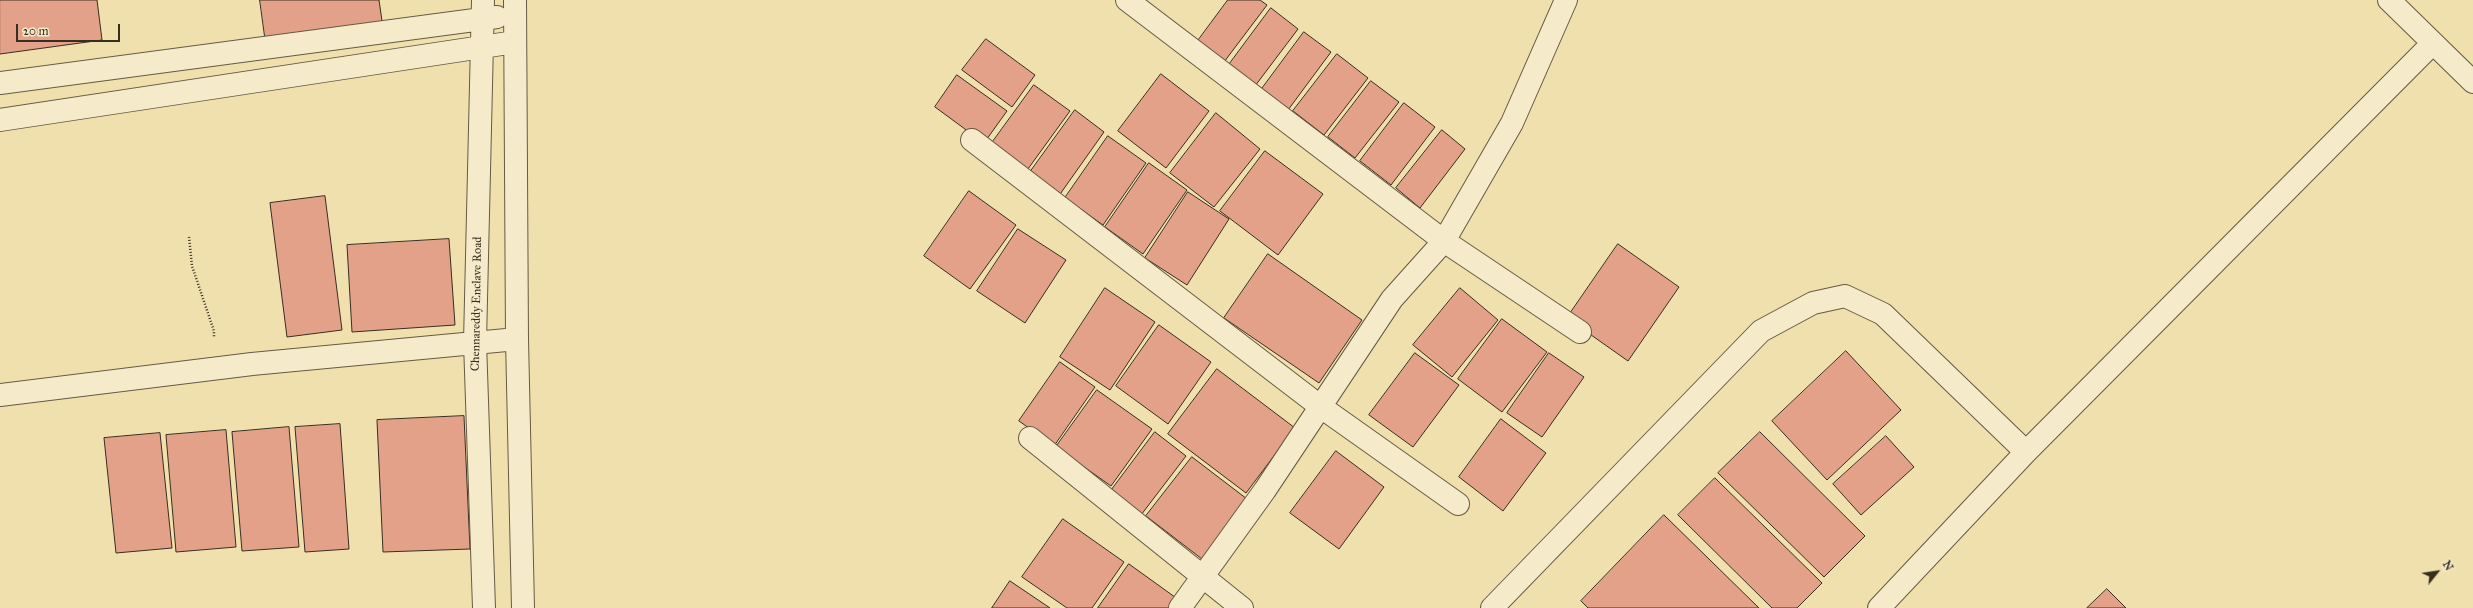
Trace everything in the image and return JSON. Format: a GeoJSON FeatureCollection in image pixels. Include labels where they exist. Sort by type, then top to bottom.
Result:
{"type":"FeatureCollection","features":[{"type":"Feature","properties":{"kind":"street"},"geometry":{"type":"LineString","coordinates":[[1127,0],[1444,241],[1580,332]]}},
{"type":"Feature","properties":{"kind":"street"},"geometry":{"type":"LineString","coordinates":[[1180,608],[1321,407],[1392,299],[1444,241],[1512,123],[1566,0]]}},
{"type":"Feature","properties":{"kind":"street"},"geometry":{"type":"LineString","coordinates":[[2389,0],[2473,82]]}},
{"type":"Feature","properties":{"kind":"street"},"geometry":{"type":"LineString","coordinates":[[0,83],[367,34],[483,10],[515,7],[516,339],[523,608]]}},
{"type":"Feature","properties":{"kind":"street","name":"Chennareddy Enclave Road"},"geometry":{"type":"LineString","coordinates":[[483,10],[475,342],[484,608]]}},
{"type":"Feature","properties":{"kind":"street"},"geometry":{"type":"LineString","coordinates":[[367,34],[370,64]]}},
{"type":"Feature","properties":{"kind":"street"},"geometry":{"type":"LineString","coordinates":[[0,120],[515,42]]}},
{"type":"Feature","properties":{"kind":"street"},"geometry":{"type":"LineString","coordinates":[[299,43],[302,74]]}},
{"type":"Feature","properties":{"kind":"street"},"geometry":{"type":"LineString","coordinates":[[1879,608],[2026,452],[2433,43]]}},
{"type":"Feature","properties":{"kind":"street"},"geometry":{"type":"LineString","coordinates":[[110,68],[115,102]]}},
{"type":"Feature","properties":{"kind":"street"},"geometry":{"type":"LineString","coordinates":[[972,140],[1321,407],[1458,504]]}},
{"type":"Feature","properties":{"kind":"street"},"geometry":{"type":"LineString","coordinates":[[1492,608],[1761,331],[1813,303],[1845,296],[1883,314],[2026,452]]}},
{"type":"Feature","properties":{"kind":"street"},"geometry":{"type":"LineString","coordinates":[[0,395],[214,368],[516,339]]}},
{"type":"Feature","properties":{"kind":"street"},"geometry":{"type":"LineString","coordinates":[[1030,438],[1201,578],[1242,608]]}},
{"type":"Feature","properties":{"kind":"path"},"geometry":{"type":"LineString","coordinates":[[189,237],[192,266],[214,331],[214,368]]}},
{"type":"Feature","properties":{"kind":"building"},"geometry":{"type":"Polygon","coordinates":[[[0,0],[97,0],[102,40],[0,54],[0,0]]]}},
{"type":"Feature","properties":{"kind":"building"},"geometry":{"type":"Polygon","coordinates":[[[260,0],[379,0],[383,28],[266,44],[260,0]]]}},
{"type":"Feature","properties":{"kind":"building"},"geometry":{"type":"Polygon","coordinates":[[[1228,0],[1260,0],[1267,5],[1224,62],[1197,42],[1228,0]]]}},
{"type":"Feature","properties":{"kind":"building"},"geometry":{"type":"Polygon","coordinates":[[[1271,8],[1298,29],[1255,86],[1228,66],[1271,8]]]}},
{"type":"Feature","properties":{"kind":"building"},"geometry":{"type":"Polygon","coordinates":[[[1304,32],[1331,52],[1288,110],[1261,90],[1304,32]]]}},
{"type":"Feature","properties":{"kind":"building"},"geometry":{"type":"Polygon","coordinates":[[[986,39],[1035,75],[1012,107],[962,70],[986,39]]]}},
{"type":"Feature","properties":{"kind":"building"},"geometry":{"type":"Polygon","coordinates":[[[1337,54],[1368,78],[1324,135],[1293,111],[1337,54]]]}},
{"type":"Feature","properties":{"kind":"building"},"geometry":{"type":"Polygon","coordinates":[[[1161,74],[1209,111],[1166,168],[1118,131],[1161,74]]]}},
{"type":"Feature","properties":{"kind":"building"},"geometry":{"type":"Polygon","coordinates":[[[957,75],[1007,111],[984,143],[935,107],[957,75]]]}},
{"type":"Feature","properties":{"kind":"building"},"geometry":{"type":"Polygon","coordinates":[[[1371,81],[1399,102],[1355,158],[1328,137],[1371,81]]]}},
{"type":"Feature","properties":{"kind":"building"},"geometry":{"type":"Polygon","coordinates":[[[1034,85],[1070,111],[1025,173],[989,147],[1034,85]]]}},
{"type":"Feature","properties":{"kind":"building"},"geometry":{"type":"Polygon","coordinates":[[[1404,103],[1435,127],[1391,185],[1360,161],[1404,103]]]}},
{"type":"Feature","properties":{"kind":"building"},"geometry":{"type":"Polygon","coordinates":[[[1075,110],[1104,132],[1058,197],[1028,175],[1075,110]]]}},
{"type":"Feature","properties":{"kind":"building"},"geometry":{"type":"Polygon","coordinates":[[[1216,113],[1260,149],[1214,207],[1170,173],[1216,113]]]}},
{"type":"Feature","properties":{"kind":"building"},"geometry":{"type":"Polygon","coordinates":[[[1442,130],[1465,149],[1420,208],[1396,188],[1442,130]]]}},
{"type":"Feature","properties":{"kind":"building"},"geometry":{"type":"Polygon","coordinates":[[[1108,136],[1146,163],[1103,225],[1065,198],[1108,136]]]}},
{"type":"Feature","properties":{"kind":"building"},"geometry":{"type":"Polygon","coordinates":[[[1265,151],[1323,194],[1278,255],[1220,211],[1265,151]]]}},
{"type":"Feature","properties":{"kind":"building"},"geometry":{"type":"Polygon","coordinates":[[[1149,163],[1187,190],[1143,254],[1105,227],[1149,163]]]}},
{"type":"Feature","properties":{"kind":"building"},"geometry":{"type":"Polygon","coordinates":[[[969,191],[1016,225],[970,289],[924,256],[969,191]]]}},
{"type":"Feature","properties":{"kind":"building"},"geometry":{"type":"Polygon","coordinates":[[[1188,192],[1229,219],[1187,285],[1145,258],[1188,192]]]}},
{"type":"Feature","properties":{"kind":"building"},"geometry":{"type":"Polygon","coordinates":[[[325,196],[342,330],[287,337],[270,203],[325,196]]]}},
{"type":"Feature","properties":{"kind":"building"},"geometry":{"type":"Polygon","coordinates":[[[1018,229],[1066,260],[1025,323],[977,291],[1018,229]]]}},
{"type":"Feature","properties":{"kind":"building"},"geometry":{"type":"Polygon","coordinates":[[[449,239],[455,325],[352,332],[347,245],[449,239]]]}},
{"type":"Feature","properties":{"kind":"building"},"geometry":{"type":"Polygon","coordinates":[[[1618,244],[1679,287],[1628,361],[1567,318],[1618,244]]]}},
{"type":"Feature","properties":{"kind":"building"},"geometry":{"type":"Polygon","coordinates":[[[1268,254],[1362,320],[1319,383],[1224,318],[1268,254]]]}},
{"type":"Feature","properties":{"kind":"building"},"geometry":{"type":"Polygon","coordinates":[[[1105,288],[1155,322],[1110,390],[1060,357],[1105,288]]]}},
{"type":"Feature","properties":{"kind":"building"},"geometry":{"type":"Polygon","coordinates":[[[1460,288],[1498,320],[1452,377],[1413,345],[1460,288]]]}},
{"type":"Feature","properties":{"kind":"building"},"geometry":{"type":"Polygon","coordinates":[[[1502,319],[1547,352],[1502,412],[1458,379],[1502,319]]]}},
{"type":"Feature","properties":{"kind":"building"},"geometry":{"type":"Polygon","coordinates":[[[1159,325],[1211,362],[1168,424],[1116,386],[1159,325]]]}},
{"type":"Feature","properties":{"kind":"building"},"geometry":{"type":"Polygon","coordinates":[[[1846,351],[1901,410],[1827,480],[1772,421],[1846,351]]]}},
{"type":"Feature","properties":{"kind":"building"},"geometry":{"type":"Polygon","coordinates":[[[1415,353],[1459,385],[1413,447],[1369,415],[1415,353]]]}},
{"type":"Feature","properties":{"kind":"building"},"geometry":{"type":"Polygon","coordinates":[[[1549,353],[1584,377],[1542,437],[1507,413],[1549,353]]]}},
{"type":"Feature","properties":{"kind":"building"},"geometry":{"type":"Polygon","coordinates":[[[1060,362],[1095,387],[1054,446],[1019,421],[1060,362]]]}},
{"type":"Feature","properties":{"kind":"building"},"geometry":{"type":"Polygon","coordinates":[[[1217,369],[1295,428],[1246,493],[1168,434],[1217,369]]]}},
{"type":"Feature","properties":{"kind":"building"},"geometry":{"type":"Polygon","coordinates":[[[1097,390],[1152,429],[1111,486],[1056,447],[1097,390]]]}},
{"type":"Feature","properties":{"kind":"building"},"geometry":{"type":"Polygon","coordinates":[[[464,416],[470,549],[383,552],[377,420],[464,416]]]}},
{"type":"Feature","properties":{"kind":"building"},"geometry":{"type":"Polygon","coordinates":[[[1501,419],[1546,453],[1503,511],[1459,477],[1501,419]]]}},
{"type":"Feature","properties":{"kind":"building"},"geometry":{"type":"Polygon","coordinates":[[[340,424],[349,549],[305,552],[295,427],[340,424]]]}},
{"type":"Feature","properties":{"kind":"building"},"geometry":{"type":"Polygon","coordinates":[[[289,427],[299,547],[242,551],[232,432],[289,427]]]}},
{"type":"Feature","properties":{"kind":"building"},"geometry":{"type":"Polygon","coordinates":[[[226,430],[236,547],[176,552],[166,435],[226,430]]]}},
{"type":"Feature","properties":{"kind":"building"},"geometry":{"type":"Polygon","coordinates":[[[1155,432],[1186,456],[1141,515],[1110,492],[1155,432]]]}},
{"type":"Feature","properties":{"kind":"building"},"geometry":{"type":"Polygon","coordinates":[[[1760,432],[1865,536],[1824,577],[1718,473],[1760,432]]]}},
{"type":"Feature","properties":{"kind":"building"},"geometry":{"type":"Polygon","coordinates":[[[160,433],[172,548],[116,553],[104,438],[160,433]]]}},
{"type":"Feature","properties":{"kind":"building"},"geometry":{"type":"Polygon","coordinates":[[[1886,436],[1914,467],[1861,515],[1833,484],[1886,436]]]}},
{"type":"Feature","properties":{"kind":"building"},"geometry":{"type":"Polygon","coordinates":[[[1336,451],[1384,487],[1339,549],[1290,513],[1336,451]]]}},
{"type":"Feature","properties":{"kind":"building"},"geometry":{"type":"Polygon","coordinates":[[[1192,457],[1247,499],[1202,559],[1146,516],[1192,457]]]}},
{"type":"Feature","properties":{"kind":"building"},"geometry":{"type":"Polygon","coordinates":[[[1715,478],[1822,583],[1797,608],[1772,608],[1678,515],[1715,478]]]}},
{"type":"Feature","properties":{"kind":"building"},"geometry":{"type":"Polygon","coordinates":[[[1664,515],[1759,608],[1588,608],[1581,601],[1664,515]]]}},
{"type":"Feature","properties":{"kind":"building"},"geometry":{"type":"Polygon","coordinates":[[[1063,519],[1124,562],[1092,608],[1067,608],[1022,577],[1063,519]]]}},
{"type":"Feature","properties":{"kind":"building"},"geometry":{"type":"Polygon","coordinates":[[[1129,564],[1179,600],[1173,608],[1098,608],[1129,564]]]}},
{"type":"Feature","properties":{"kind":"building"},"geometry":{"type":"Polygon","coordinates":[[[1010,581],[1050,608],[992,608],[1010,581]]]}},
{"type":"Feature","properties":{"kind":"building"},"geometry":{"type":"Polygon","coordinates":[[[2107,589],[2126,608],[2087,608],[2107,589]]]}}]}
